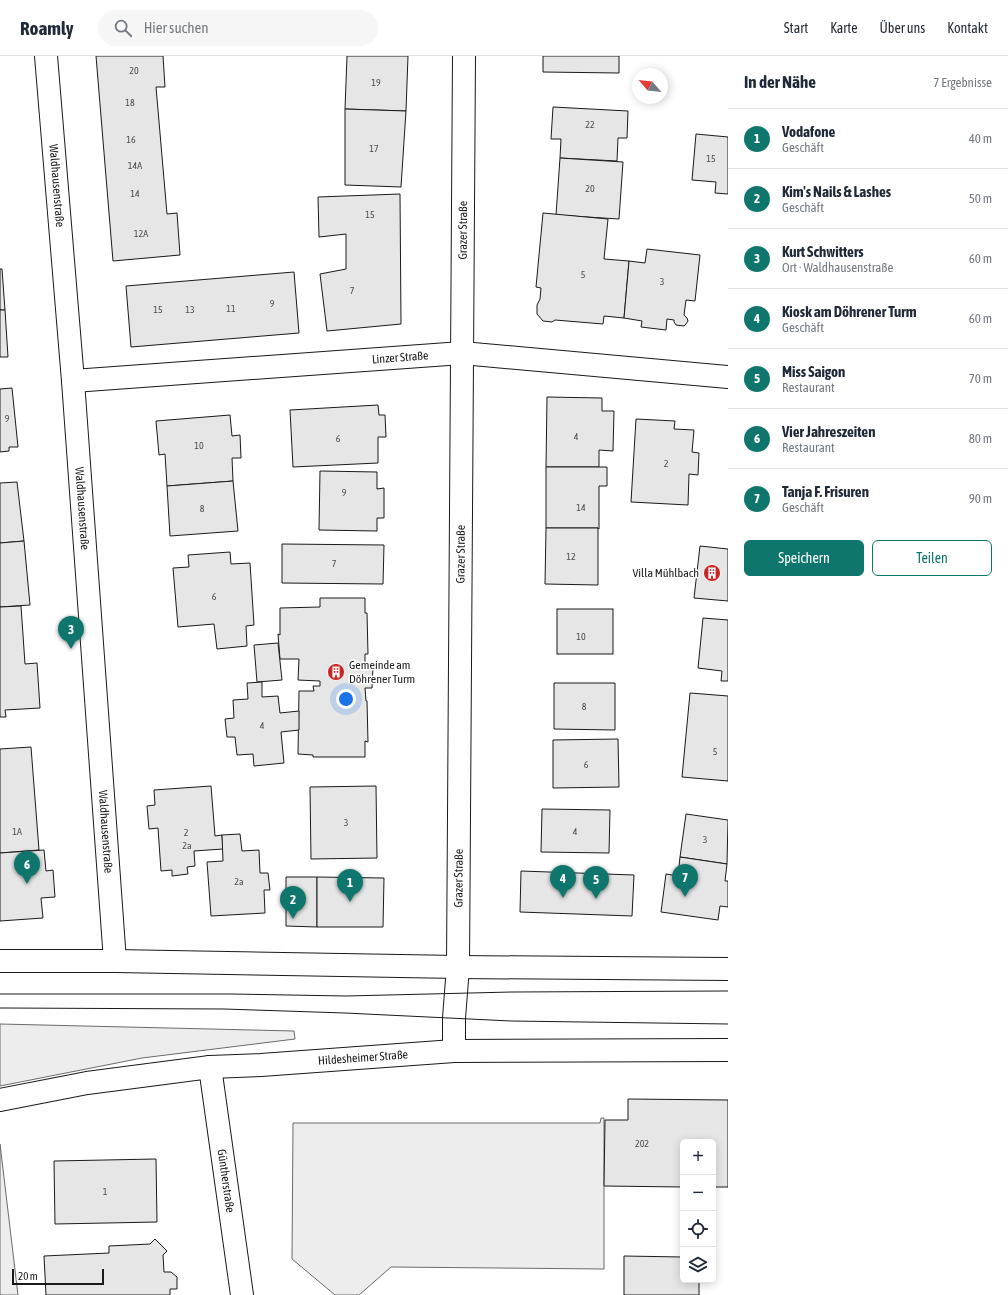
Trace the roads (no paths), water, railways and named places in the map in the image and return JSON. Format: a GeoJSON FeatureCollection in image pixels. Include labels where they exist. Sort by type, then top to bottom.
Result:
{"type":"FeatureCollection","features":[{"type":"Feature","properties":{"kind":"street","name":"Waldhausenstraße"},"geometry":{"type":"LineString","coordinates":[[46,56],[73,381],[115,961]]}},
{"type":"Feature","properties":{"kind":"street","name":"Grazer Straße"},"geometry":{"type":"LineString","coordinates":[[454,1051],[454,1018],[458,967],[464,56]]}},
{"type":"Feature","properties":{"kind":"street","name":"Linzer Straße"},"geometry":{"type":"LineString","coordinates":[[73,381],[462,353],[728,378]]}},
{"type":"Feature","properties":{"kind":"street"},"geometry":{"type":"LineString","coordinates":[[0,961],[115,961],[458,967],[728,969]]}},
{"type":"Feature","properties":{"kind":"street","name":"Hildesheimer Straße"},"geometry":{"type":"LineString","coordinates":[[0,1100],[87,1083],[210,1067],[260,1065],[454,1051],[728,1050]]}},
{"type":"Feature","properties":{"kind":"street","name":"Güntherstraße"},"geometry":{"type":"LineString","coordinates":[[210,1067],[244,1294]]}},
{"type":"Feature","properties":{"kind":"tram line"},"geometry":{"type":"LineString","coordinates":[[0,994],[231,994],[346,996],[512,992],[728,991]]}},
{"type":"Feature","properties":{"kind":"tram line"},"geometry":{"type":"LineString","coordinates":[[0,1008],[224,1009],[511,1021],[728,1024]]}},
{"type":"Feature","properties":{"kind":"place","name":"Villa Mühlbach"},"geometry":{"type":"Point","coordinates":[712,573]}},
{"type":"Feature","properties":{"kind":"place","name":"Kurt Schwitters"},"geometry":{"type":"Point","coordinates":[71,649]}},
{"type":"Feature","properties":{"kind":"place","name":"Gemeinde am Döhrener Turm"},"geometry":{"type":"Point","coordinates":[336,672]}},
{"type":"Feature","properties":{"kind":"place","name":"Vier Jahreszeiten"},"geometry":{"type":"Point","coordinates":[27,884]}},
{"type":"Feature","properties":{"kind":"place","name":"Tanja F. Frisuren"},"geometry":{"type":"Point","coordinates":[685,897]}},
{"type":"Feature","properties":{"kind":"place","name":"Kiosk am Döhrener Turm"},"geometry":{"type":"Point","coordinates":[563,898]}},
{"type":"Feature","properties":{"kind":"place","name":"Miss Saigon"},"geometry":{"type":"Point","coordinates":[596,899]}},
{"type":"Feature","properties":{"kind":"place","name":"Vodafone"},"geometry":{"type":"Point","coordinates":[350,902]}},
{"type":"Feature","properties":{"kind":"place","name":"Kim's Nails & Lashes"},"geometry":{"type":"Point","coordinates":[293,919]}}]}
